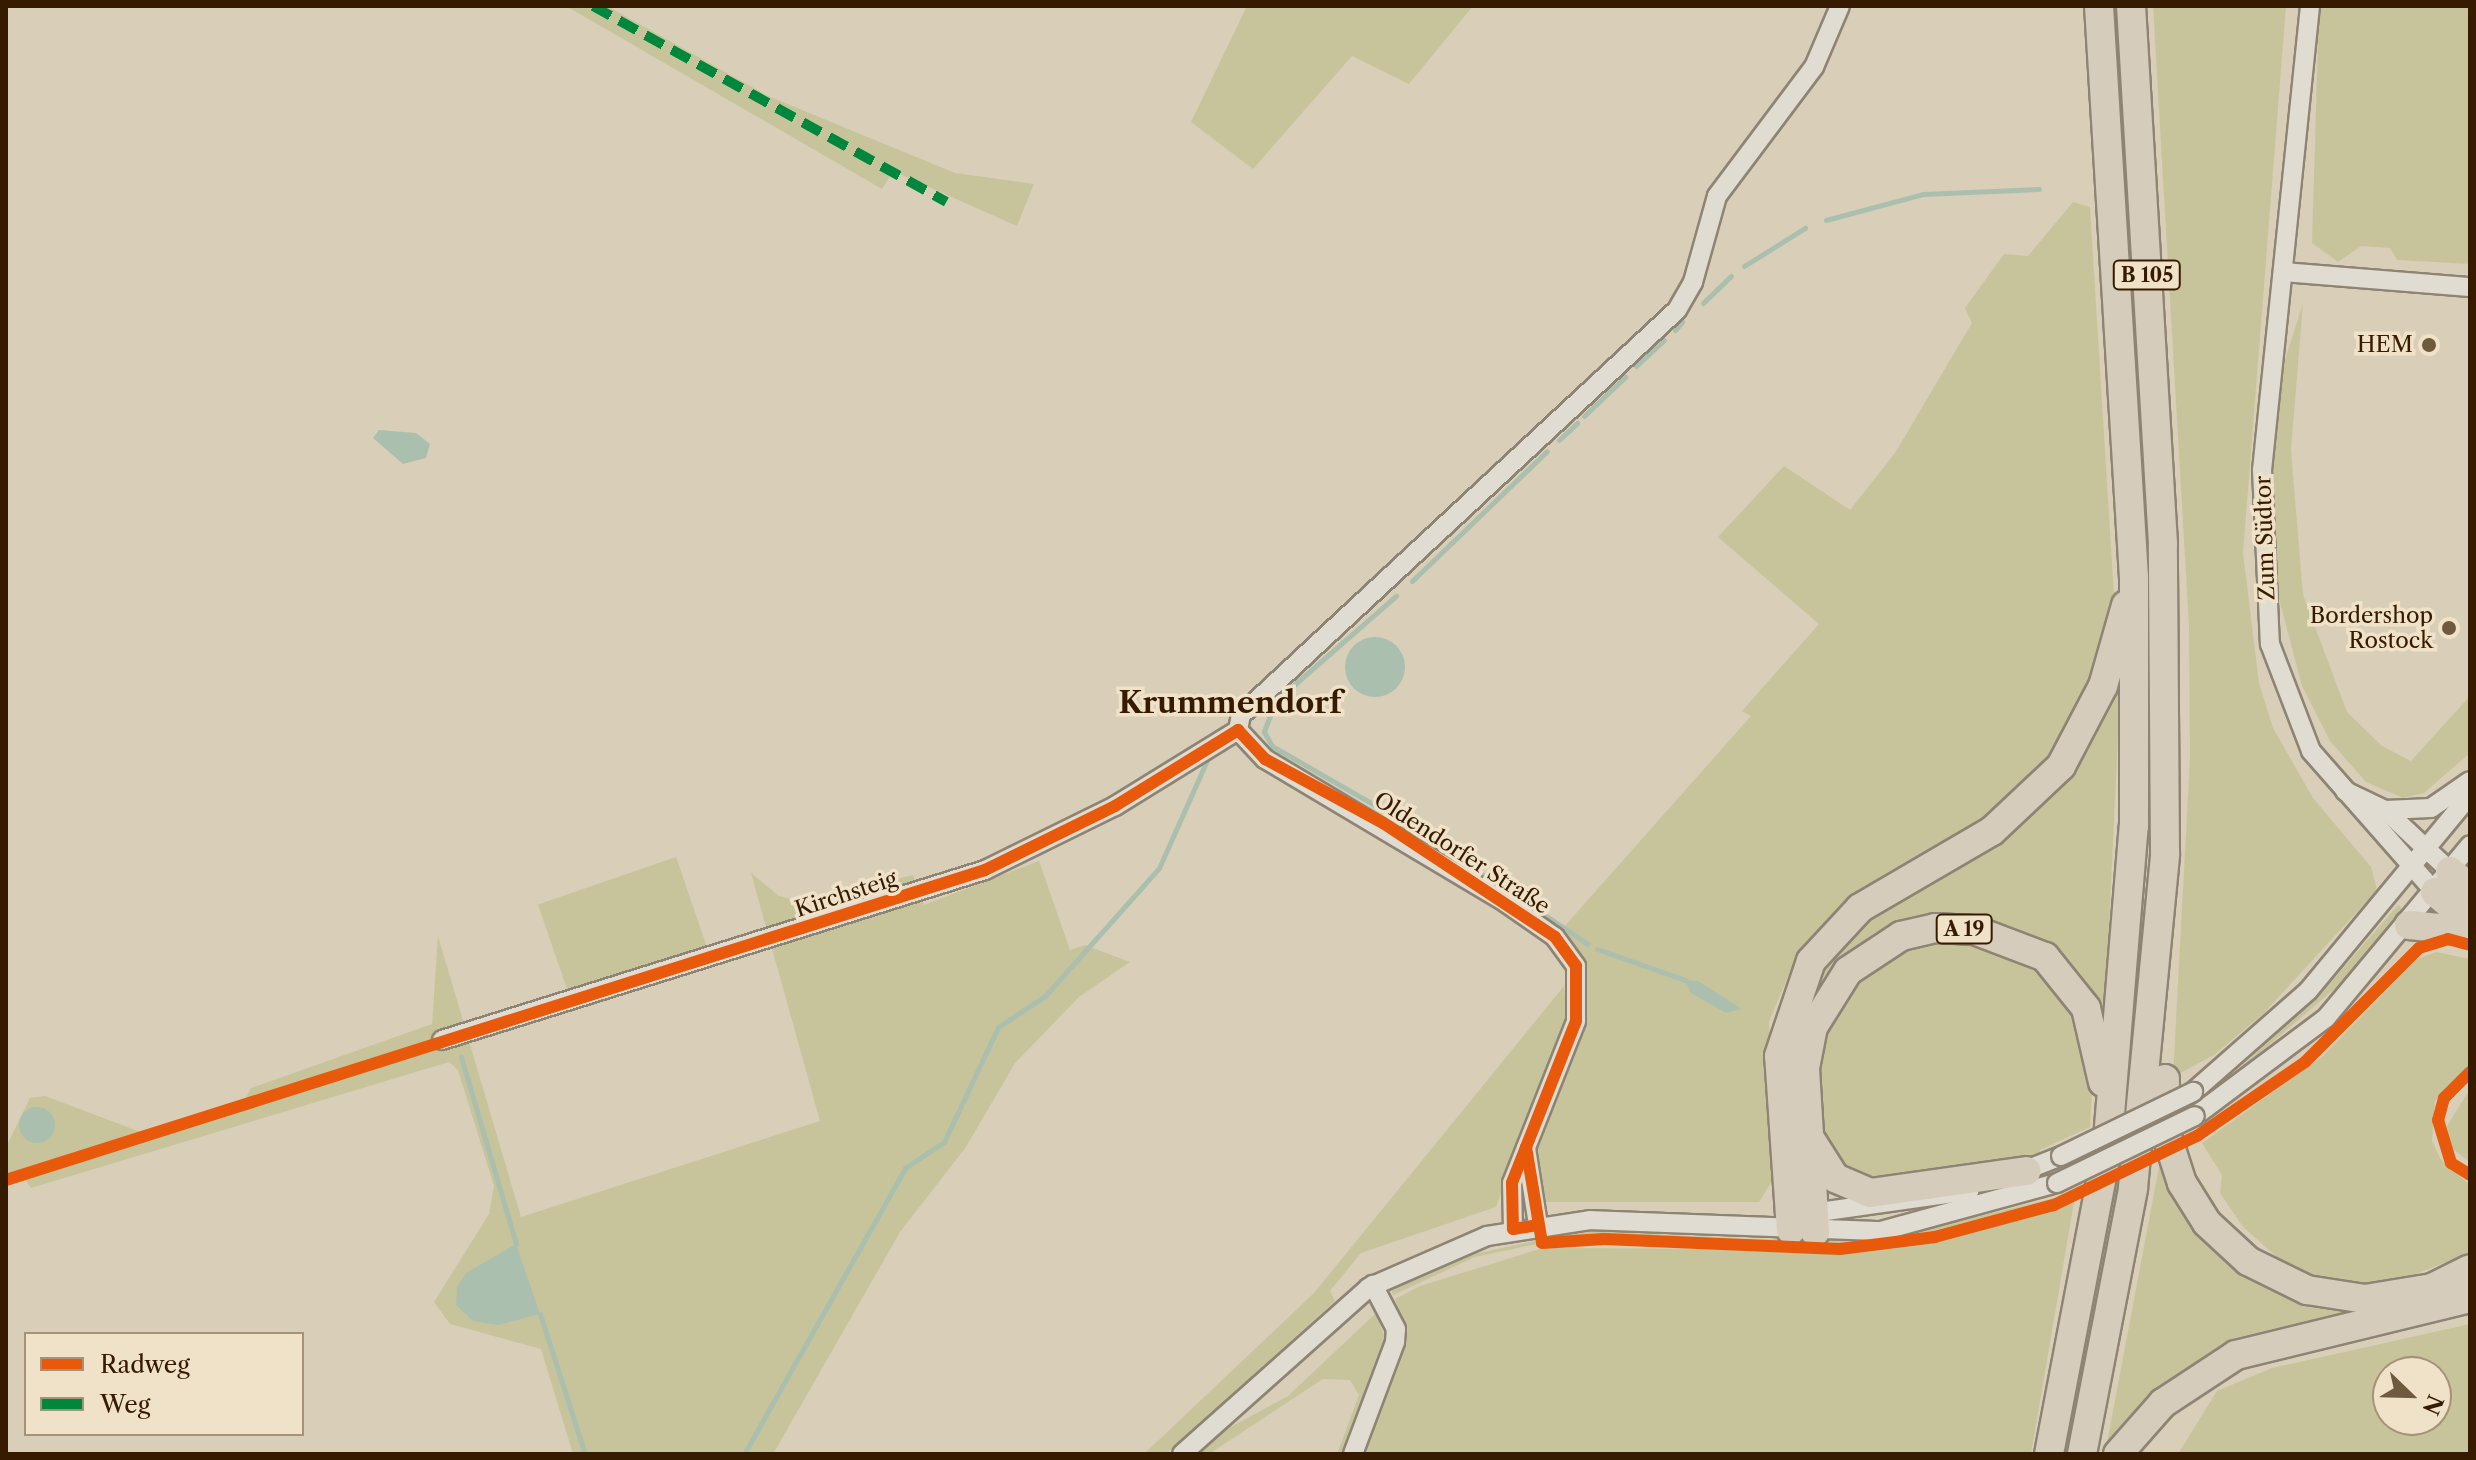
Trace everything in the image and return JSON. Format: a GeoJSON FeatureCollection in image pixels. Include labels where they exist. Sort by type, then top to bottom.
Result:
{"type":"FeatureCollection","features":[{"type":"Feature","properties":{"kind":"highway","name":"B 105"},"geometry":{"type":"LineString","coordinates":[[2099,6],[2134,578],[2134,826]]}},
{"type":"Feature","properties":{"kind":"highway","name":"B 105"},"geometry":{"type":"LineString","coordinates":[[2082,1454],[2123,1251],[2159,952],[2167,629],[2131,6]]}},
{"type":"Feature","properties":{"kind":"highway"},"geometry":{"type":"LineString","coordinates":[[1802,1223],[1779,1056],[1811,961],[1860,908],[1992,831],[2061,766],[2103,686],[2134,578]]}},
{"type":"Feature","properties":{"kind":"highway","name":"A 19"},"geometry":{"type":"LineString","coordinates":[[2049,1454],[2107,1151],[2134,826]]}},
{"type":"Feature","properties":{"kind":"highway"},"geometry":{"type":"LineString","coordinates":[[2452,884],[2470,922]]}},
{"type":"Feature","properties":{"kind":"highway"},"geometry":{"type":"LineString","coordinates":[[2409,925],[2470,931]]}},
{"type":"Feature","properties":{"kind":"highway","name":"A 19"},"geometry":{"type":"LineString","coordinates":[[1802,1223],[1808,1130],[1805,1068],[1813,1027],[1848,971],[1901,936],[1974,930],[2045,957],[2086,1008],[2102,1058],[2107,1151]]}},
{"type":"Feature","properties":{"kind":"highway"},"geometry":{"type":"LineString","coordinates":[[2159,952],[2169,972],[2167,1144],[2193,1203],[2222,1240],[2275,1277],[2337,1297],[2397,1297],[2470,1269]]}},
{"type":"Feature","properties":{"kind":"highway","name":"A 19"},"geometry":{"type":"LineString","coordinates":[[1808,1130],[1835,1178],[1870,1193],[2026,1171]]}},
{"type":"Feature","properties":{"kind":"highway"},"geometry":{"type":"LineString","coordinates":[[2118,1454],[2163,1403],[2236,1355],[2470,1298]]}},
{"type":"Feature","properties":{"kind":"street"},"geometry":{"type":"LineString","coordinates":[[1238,730],[1252,700],[1677,310],[1693,282],[1717,196],[1814,67],[1840,6]]}},
{"type":"Feature","properties":{"kind":"street","name":"Zum Südtor"},"geometry":{"type":"LineString","coordinates":[[2310,6],[2262,470],[2266,604],[2295,721],[2339,788],[2411,870],[2452,884]]}},
{"type":"Feature","properties":{"kind":"street"},"geometry":{"type":"LineString","coordinates":[[2283,272],[2470,287]]}},
{"type":"Feature","properties":{"kind":"street","name":"Kirchsteig"},"geometry":{"type":"LineString","coordinates":[[442,1040],[985,870],[1115,806],[1238,730]]}},
{"type":"Feature","properties":{"kind":"street","name":"Oldendorfer Straße"},"geometry":{"type":"LineString","coordinates":[[1238,730],[1265,759],[1383,823],[1555,937],[1576,966],[1576,1021],[1512,1183],[1513,1229]]}},
{"type":"Feature","properties":{"kind":"street"},"geometry":{"type":"LineString","coordinates":[[2385,810],[2431,808],[2470,781]]}},
{"type":"Feature","properties":{"kind":"street"},"geometry":{"type":"LineString","coordinates":[[2339,788],[2385,810],[2427,849],[2452,884]]}},
{"type":"Feature","properties":{"kind":"street"},"geometry":{"type":"LineString","coordinates":[[1182,1454],[1373,1285],[1513,1229],[1538,1225],[1759,1227],[1802,1223],[1917,1203],[2026,1171],[2193,1092],[2308,991],[2470,795]]}},
{"type":"Feature","properties":{"kind":"street"},"geometry":{"type":"LineString","coordinates":[[1802,1223],[1919,1224],[2057,1183],[2195,1116],[2326,1018],[2409,925],[2452,884],[2470,845]]}},
{"type":"Feature","properties":{"kind":"street"},"geometry":{"type":"LineString","coordinates":[[1526,1147],[1538,1225]]}},
{"type":"Feature","properties":{"kind":"street"},"geometry":{"type":"LineString","coordinates":[[1353,1454],[1395,1342],[1396,1329],[1373,1285]]}},
{"type":"Feature","properties":{"kind":"shaded area"},"geometry":{"type":"Polygon","coordinates":[[[566,6],[607,6],[768,96],[955,173],[1034,184],[1017,226],[893,171],[882,189],[566,6]]]}},
{"type":"Feature","properties":{"kind":"shaded area"},"geometry":{"type":"Polygon","coordinates":[[[1247,6],[1473,6],[1409,84],[1352,56],[1253,169],[1191,122],[1247,6]]]}},
{"type":"Feature","properties":{"kind":"shaded area"},"geometry":{"type":"Polygon","coordinates":[[[2153,6],[2286,6],[2243,553],[2259,683],[2273,728],[2313,798],[2371,867],[2377,890],[2263,1014],[2214,1055],[2173,1077],[2190,759],[2189,626],[2153,6]]]}},
{"type":"Feature","properties":{"kind":"shaded area"},"geometry":{"type":"Polygon","coordinates":[[[2319,6],[2470,6],[2470,264],[2397,260],[2390,248],[2361,246],[2338,262],[2312,243],[2319,6]]]}},
{"type":"Feature","properties":{"kind":"shaded area"},"geometry":{"type":"Polygon","coordinates":[[[2073,202],[2090,207],[2114,596],[2111,633],[2072,738],[1984,826],[1870,886],[1791,969],[1769,1022],[1772,1181],[1759,1202],[1536,1202],[1526,1148],[1581,990],[1555,937],[1751,716],[1742,711],[1819,624],[1718,537],[1784,466],[1850,510],[1895,453],[1972,323],[1965,308],[2004,254],[2028,256],[2073,202]]]}},
{"type":"Feature","properties":{"kind":"shaded area"},"geometry":{"type":"Polygon","coordinates":[[[2303,303],[2291,450],[2303,595],[2347,712],[2382,746],[2411,761],[2470,696],[2470,753],[2424,793],[2403,798],[2366,782],[2330,741],[2302,686],[2277,591],[2271,493],[2284,363],[2303,303]]]}},
{"type":"Feature","properties":{"kind":"shaded area"},"geometry":{"type":"Polygon","coordinates":[[[379,430],[416,433],[430,444],[426,458],[403,464],[373,438],[379,430]]]}},
{"type":"Feature","properties":{"kind":"shaded area"},"geometry":{"type":"Polygon","coordinates":[[[1375,637],[1387,639],[1396,646],[1403,655],[1403,679],[1396,688],[1387,695],[1375,697],[1363,695],[1354,688],[1347,679],[1345,667],[1347,655],[1354,646],[1363,639],[1375,637]]]}},
{"type":"Feature","properties":{"kind":"shaded area"},"geometry":{"type":"Polygon","coordinates":[[[2121,671],[2105,1012],[2080,973],[2050,946],[1983,917],[1909,919],[1874,933],[1800,998],[1846,929],[2038,807],[2073,770],[2121,671]]]}},
{"type":"Feature","properties":{"kind":"shaded area"},"geometry":{"type":"Polygon","coordinates":[[[676,857],[711,958],[573,1006],[538,905],[676,857]]]}},
{"type":"Feature","properties":{"kind":"shaded area"},"geometry":{"type":"Polygon","coordinates":[[[1039,861],[1070,950],[1085,945],[1130,962],[1079,997],[1015,1063],[966,1147],[900,1232],[773,1454],[573,1454],[541,1349],[450,1324],[434,1302],[489,1214],[494,1186],[458,1070],[449,1062],[31,1188],[22,1175],[6,1180],[6,1147],[30,1098],[45,1096],[146,1134],[245,1100],[251,1088],[432,1024],[438,936],[521,1217],[820,1121],[751,873],[779,896],[803,902],[913,875],[924,905],[1039,861]]]}},
{"type":"Feature","properties":{"kind":"shaded area"},"geometry":{"type":"Polygon","coordinates":[[[2398,905],[2403,909],[2340,984],[2196,1108],[2322,992],[2398,905]]]}},
{"type":"Feature","properties":{"kind":"shaded area"},"geometry":{"type":"Polygon","coordinates":[[[1953,937],[2029,960],[2081,1017],[2093,1074],[2090,1127],[2040,1150],[2039,1158],[1897,1186],[1846,1175],[1816,1126],[1816,1052],[1852,980],[1913,944],[1953,937]]]}},
{"type":"Feature","properties":{"kind":"shaded area"},"geometry":{"type":"Polygon","coordinates":[[[2436,952],[2470,959],[2470,1064],[2435,1101],[2432,1141],[2441,1160],[2470,1185],[2470,1253],[2392,1283],[2336,1283],[2285,1264],[2243,1227],[2220,1193],[2222,1175],[2202,1143],[2323,1056],[2417,959],[2436,952]]]}},
{"type":"Feature","properties":{"kind":"shaded area"},"geometry":{"type":"Polygon","coordinates":[[[1685,980],[1698,981],[1742,1009],[1726,1013],[1691,993],[1685,980]]]}},
{"type":"Feature","properties":{"kind":"shaded area"},"geometry":{"type":"Polygon","coordinates":[[[1564,986],[1567,1016],[1496,1207],[1361,1253],[1330,1291],[1335,1301],[1166,1454],[1144,1454],[1314,1293],[1564,986]]]}},
{"type":"Feature","properties":{"kind":"shaded area"},"geometry":{"type":"Polygon","coordinates":[[[2470,1089],[2470,1162],[2450,1147],[2447,1126],[2470,1089]]]}},
{"type":"Feature","properties":{"kind":"shaded area"},"geometry":{"type":"Polygon","coordinates":[[[37,1107],[50,1112],[55,1125],[50,1138],[37,1143],[24,1138],[19,1125],[24,1112],[37,1107]]]}},
{"type":"Feature","properties":{"kind":"shaded area"},"geometry":{"type":"Polygon","coordinates":[[[2167,1163],[2217,1243],[2374,1307],[2252,1338],[2106,1448],[2159,1167],[2167,1163]]]}},
{"type":"Feature","properties":{"kind":"shaded area"},"geometry":{"type":"Polygon","coordinates":[[[2055,1198],[2054,1210],[2074,1202],[2031,1454],[1358,1454],[1403,1329],[1395,1299],[1420,1286],[1543,1248],[1769,1249],[1604,1239],[1542,1243],[1475,1257],[1393,1295],[1391,1289],[1447,1260],[1584,1230],[1746,1240],[1898,1236],[2055,1198]]]}},
{"type":"Feature","properties":{"kind":"shaded area"},"geometry":{"type":"Polygon","coordinates":[[[516,1244],[540,1314],[498,1325],[473,1321],[456,1305],[457,1287],[466,1273],[516,1244]]]}},
{"type":"Feature","properties":{"kind":"shaded area"},"geometry":{"type":"Polygon","coordinates":[[[1376,1313],[1387,1344],[1347,1454],[1337,1454],[1359,1395],[1350,1380],[1323,1379],[1209,1454],[1198,1454],[1225,1430],[1288,1396],[1376,1313]]]}},
{"type":"Feature","properties":{"kind":"shaded area"},"geometry":{"type":"Polygon","coordinates":[[[2470,1324],[2470,1454],[2178,1454],[2217,1391],[2272,1368],[2470,1324]]]}},
{"type":"Feature","properties":{"kind":"waterway"},"geometry":{"type":"LineString","coordinates":[[1826,220],[1923,194],[2039,189]]}},
{"type":"Feature","properties":{"kind":"waterway"},"geometry":{"type":"LineString","coordinates":[[1744,266],[1805,228]]}},
{"type":"Feature","properties":{"kind":"waterway"},"geometry":{"type":"LineString","coordinates":[[1703,303],[1731,276]]}},
{"type":"Feature","properties":{"kind":"waterway"},"geometry":{"type":"LineString","coordinates":[[1675,330],[1682,322]]}},
{"type":"Feature","properties":{"kind":"waterway"},"geometry":{"type":"LineString","coordinates":[[1636,366],[1664,340]]}},
{"type":"Feature","properties":{"kind":"waterway"},"geometry":{"type":"LineString","coordinates":[[1584,416],[1625,377]]}},
{"type":"Feature","properties":{"kind":"waterway"},"geometry":{"type":"LineString","coordinates":[[1559,440],[1577,423]]}},
{"type":"Feature","properties":{"kind":"waterway"},"geometry":{"type":"LineString","coordinates":[[1412,581],[1547,451]]}},
{"type":"Feature","properties":{"kind":"waterway"},"geometry":{"type":"LineString","coordinates":[[1287,691],[1396,596]]}},
{"type":"Feature","properties":{"kind":"waterway"},"geometry":{"type":"LineString","coordinates":[[1276,700],[1264,732],[1272,746],[1423,833]]}},
{"type":"Feature","properties":{"kind":"waterway"},"geometry":{"type":"LineString","coordinates":[[744,1454],[905,1168],[944,1142],[998,1027],[1045,996],[1159,868],[1207,760]]}},
{"type":"Feature","properties":{"kind":"waterway"},"geometry":{"type":"LineString","coordinates":[[1449,852],[1502,887]]}},
{"type":"Feature","properties":{"kind":"waterway"},"geometry":{"type":"LineString","coordinates":[[1518,897],[1588,944]]}},
{"type":"Feature","properties":{"kind":"waterway"},"geometry":{"type":"LineString","coordinates":[[1597,949],[1685,980]]}},
{"type":"Feature","properties":{"kind":"waterway"},"geometry":{"type":"LineString","coordinates":[[461,1057],[516,1244]]}},
{"type":"Feature","properties":{"kind":"waterway"},"geometry":{"type":"LineString","coordinates":[[540,1314],[585,1454]]}},
{"type":"Feature","properties":{"kind":"marked path"},"geometry":{"type":"LineString","coordinates":[[593,6],[946,202]]}},
{"type":"Feature","properties":{"kind":"cycle path"},"geometry":{"type":"LineString","coordinates":[[6,1180],[985,870],[1115,806],[1238,730],[1265,759],[1383,823],[1555,937],[1576,966],[1576,1021],[1512,1183],[1513,1229],[1538,1225]]}},
{"type":"Feature","properties":{"kind":"cycle path"},"geometry":{"type":"LineString","coordinates":[[1526,1147],[1542,1243],[1604,1239],[1840,1249],[1935,1237],[2054,1205],[2197,1136],[2305,1062],[2419,948],[2448,939],[2470,945]]}},
{"type":"Feature","properties":{"kind":"cycle path"},"geometry":{"type":"LineString","coordinates":[[2470,1072],[2444,1098],[2438,1120],[2451,1163],[2470,1175]]}},
{"type":"Feature","properties":{"kind":"place","name":"HEM"},"geometry":{"type":"Point","coordinates":[2429,345]}},
{"type":"Feature","properties":{"kind":"place","name":"Bordershop Rostock"},"geometry":{"type":"Point","coordinates":[2449,628]}},
{"type":"Feature","properties":{"kind":"district","name":"Krummendorf"},"geometry":{"type":"Point","coordinates":[1230,703]}}]}
